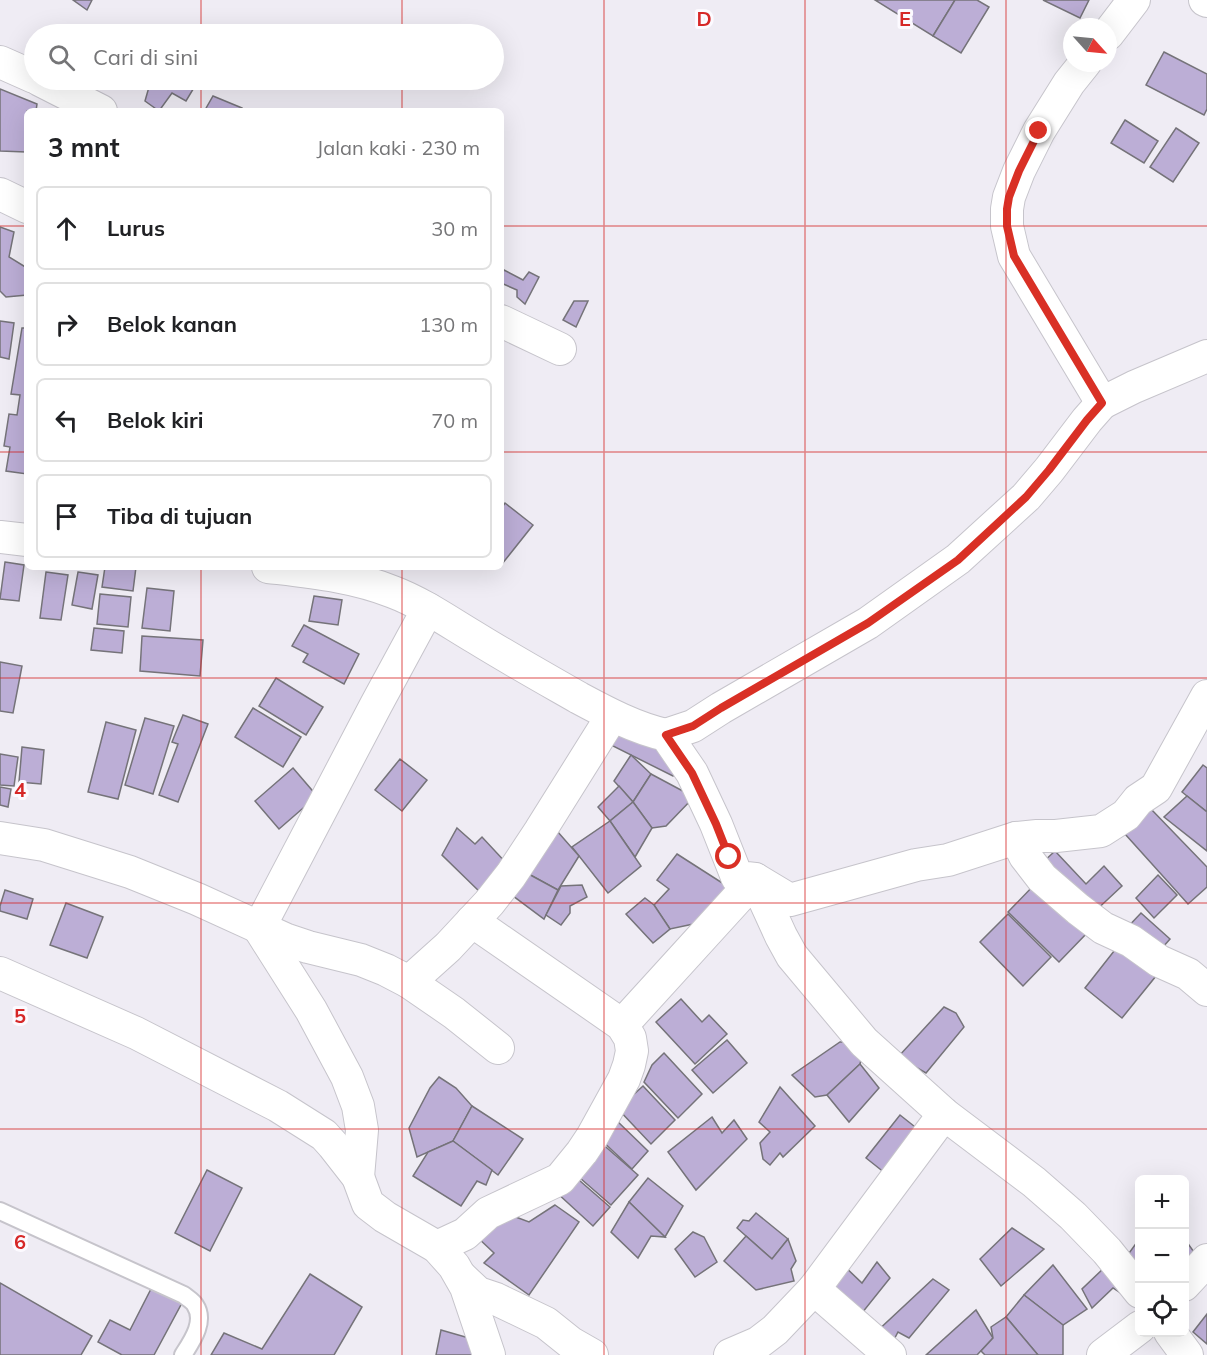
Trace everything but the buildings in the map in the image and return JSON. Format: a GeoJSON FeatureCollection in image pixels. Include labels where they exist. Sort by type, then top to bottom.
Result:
{"type":"FeatureCollection","features":[{"type":"Feature","properties":{"kind":"street"},"geometry":{"type":"LineString","coordinates":[[1117,22],[1134,0]]}},
{"type":"Feature","properties":{"kind":"street"},"geometry":{"type":"LineString","coordinates":[[0,62],[24,73]]}},
{"type":"Feature","properties":{"kind":"street"},"geometry":{"type":"LineString","coordinates":[[1078,72],[1039,131],[1019,171],[1009,197],[1007,226],[1014,256],[1102,403]]}},
{"type":"Feature","properties":{"kind":"street"},"geometry":{"type":"LineString","coordinates":[[59,90],[94,108]]}},
{"type":"Feature","properties":{"kind":"street"},"geometry":{"type":"LineString","coordinates":[[0,194],[24,206]]}},
{"type":"Feature","properties":{"kind":"street"},"geometry":{"type":"LineString","coordinates":[[504,322],[560,349]]}},
{"type":"Feature","properties":{"kind":"street"},"geometry":{"type":"LineString","coordinates":[[296,570],[368,583],[394,592],[428,609],[522,666],[612,716],[646,730],[666,735],[693,726],[868,623],[958,560],[1026,497],[1102,403],[1207,356]]}},
{"type":"Feature","properties":{"kind":"street"},"geometry":{"type":"LineString","coordinates":[[0,537],[24,540]]}},
{"type":"Feature","properties":{"kind":"street"},"geometry":{"type":"LineString","coordinates":[[259,928],[428,609]]}},
{"type":"Feature","properties":{"kind":"street"},"geometry":{"type":"LineString","coordinates":[[666,735],[692,773],[738,878],[755,879],[790,900],[916,865],[948,860],[1016,838],[1101,831],[1126,815],[1138,800],[1156,788],[1207,696]]}},
{"type":"Feature","properties":{"kind":"street"},"geometry":{"type":"LineString","coordinates":[[409,982],[448,947],[489,903],[540,831],[612,716]]}},
{"type":"Feature","properties":{"kind":"street"},"geometry":{"type":"LineString","coordinates":[[0,838],[44,845],[130,872],[197,899],[259,928],[386,970],[409,982],[454,1013],[498,1048]]}},
{"type":"Feature","properties":{"kind":"street"},"geometry":{"type":"LineString","coordinates":[[1016,838],[1025,856],[1042,878],[1094,922],[1131,941],[1159,962],[1188,974],[1207,990]]}},
{"type":"Feature","properties":{"kind":"street"},"geometry":{"type":"LineString","coordinates":[[621,1024],[755,879]]}},
{"type":"Feature","properties":{"kind":"street"},"geometry":{"type":"LineString","coordinates":[[755,879],[792,956],[864,1042],[944,1114],[1034,1182],[1073,1216],[1107,1251],[1135,1286]]}},
{"type":"Feature","properties":{"kind":"street"},"geometry":{"type":"LineString","coordinates":[[437,1247],[465,1234],[488,1213],[560,1179],[592,1137],[624,1078],[632,1051],[630,1038],[621,1024],[472,921]]}},
{"type":"Feature","properties":{"kind":"street"},"geometry":{"type":"LineString","coordinates":[[259,928],[311,1010],[347,1077],[358,1106],[362,1130],[358,1177]]}},
{"type":"Feature","properties":{"kind":"street"},"geometry":{"type":"LineString","coordinates":[[0,973],[136,1033],[278,1106],[324,1135],[358,1177],[368,1204],[384,1217],[437,1247],[454,1266],[461,1277],[489,1355]]}},
{"type":"Feature","properties":{"kind":"street"},"geometry":{"type":"LineString","coordinates":[[730,1355],[758,1343],[775,1330],[814,1289],[944,1114]]}},
{"type":"Feature","properties":{"kind":"street"},"geometry":{"type":"LineString","coordinates":[[1187,1283],[1207,1260]]}},
{"type":"Feature","properties":{"kind":"street"},"geometry":{"type":"LineString","coordinates":[[461,1277],[478,1293],[546,1323],[571,1343],[592,1355]]}},
{"type":"Feature","properties":{"kind":"street"},"geometry":{"type":"LineString","coordinates":[[814,1289],[890,1355]]}},
{"type":"Feature","properties":{"kind":"street"},"geometry":{"type":"LineString","coordinates":[[1103,1355],[1135,1331]]}},
{"type":"Feature","properties":{"kind":"street"},"geometry":{"type":"LineString","coordinates":[[1174,1337],[1187,1355]]}},
{"type":"Feature","properties":{"kind":"lane"},"geometry":{"type":"LineString","coordinates":[[0,1211],[184,1295],[195,1304],[200,1317],[195,1335],[183,1355]]}},
{"type":"Feature","properties":{"kind":"route"},"geometry":{"type":"LineString","coordinates":[[729,857],[692,773],[666,735],[693,726],[868,623],[958,560],[1026,497],[1102,403],[1014,256],[1007,226],[1009,197],[1039,131]]}}]}
